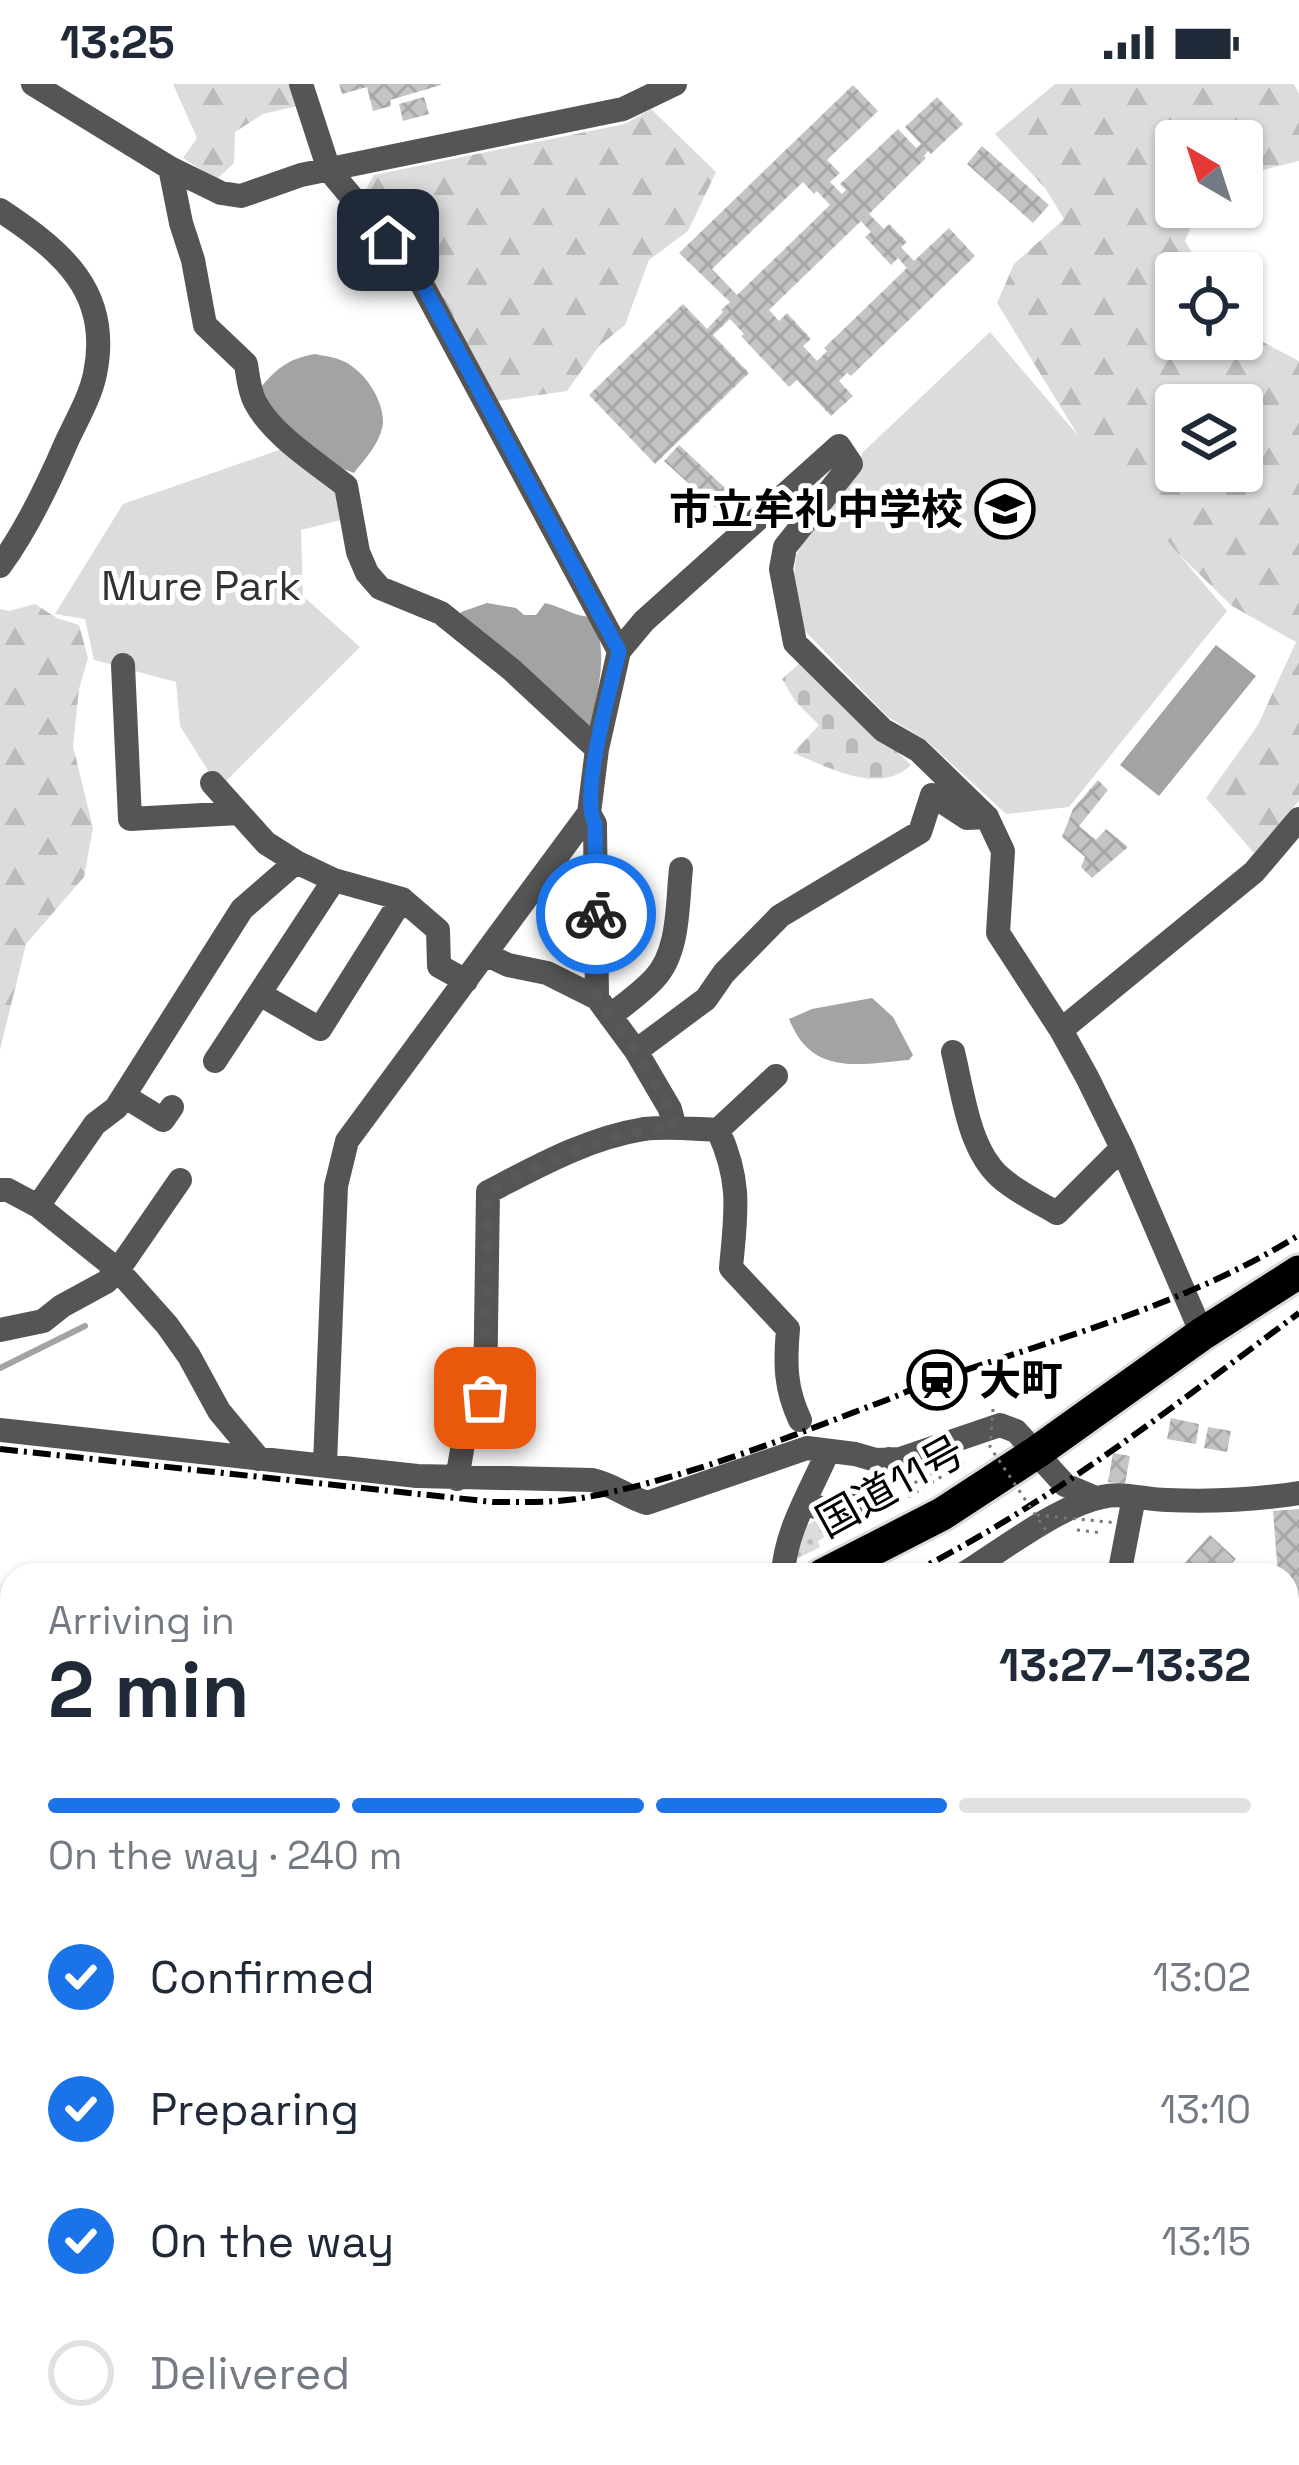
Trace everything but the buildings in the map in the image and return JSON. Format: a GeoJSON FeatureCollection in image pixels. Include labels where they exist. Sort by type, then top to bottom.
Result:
{"type":"FeatureCollection","features":[{"type":"Feature","properties":{"kind":"highway","name":"国道11号"},"geometry":{"type":"LineString","coordinates":[[846,1563],[942,1514],[1037,1453],[1202,1334],[1299,1272]]}},
{"type":"Feature","properties":{"kind":"street"},"geometry":{"type":"LineString","coordinates":[[33,84],[170,168],[221,193],[242,196],[301,175],[623,109],[675,84]]}},
{"type":"Feature","properties":{"kind":"street"},"geometry":{"type":"LineString","coordinates":[[301,84],[329,170],[417,274],[619,651]]}},
{"type":"Feature","properties":{"kind":"street"},"geometry":{"type":"LineString","coordinates":[[170,168],[205,325],[247,364],[256,405],[292,444],[346,486],[358,552],[367,573],[380,587],[440,613],[512,670],[597,749]]}},
{"type":"Feature","properties":{"kind":"street"},"geometry":{"type":"LineString","coordinates":[[0,210],[68,262],[93,308],[98,335],[95,375],[85,403],[47,486],[0,566]]}},
{"type":"Feature","properties":{"kind":"street"},"geometry":{"type":"LineString","coordinates":[[325,1464],[336,1186],[347,1141],[589,813],[597,749],[619,651],[644,621],[839,446],[851,464],[785,547],[781,569],[795,643],[883,730],[918,750],[987,817],[1003,851],[998,933],[1061,1030],[1122,1148],[1202,1334]]}},
{"type":"Feature","properties":{"kind":"street"},"geometry":{"type":"LineString","coordinates":[[123,665],[130,819],[239,813]]}},
{"type":"Feature","properties":{"kind":"street"},"geometry":{"type":"LineString","coordinates":[[212,783],[266,843],[296,862],[334,880],[402,898],[438,930],[440,966],[466,981]]}},
{"type":"Feature","properties":{"kind":"street"},"geometry":{"type":"LineString","coordinates":[[636,1051],[706,998],[780,916],[920,832],[932,795],[967,818],[987,817]]}},
{"type":"Feature","properties":{"kind":"street"},"geometry":{"type":"LineString","coordinates":[[589,813],[595,824],[603,1007]]}},
{"type":"Feature","properties":{"kind":"street"},"geometry":{"type":"LineString","coordinates":[[1061,1030],[1254,872],[1299,819]]}},
{"type":"Feature","properties":{"kind":"street"},"geometry":{"type":"LineString","coordinates":[[38,1206],[95,1124],[116,1108],[242,908],[296,862]]}},
{"type":"Feature","properties":{"kind":"street"},"geometry":{"type":"LineString","coordinates":[[603,1007],[656,978],[665,964],[672,945],[681,869]]}},
{"type":"Feature","properties":{"kind":"street"},"geometry":{"type":"LineString","coordinates":[[215,1061],[334,880]]}},
{"type":"Feature","properties":{"kind":"street"},"geometry":{"type":"LineString","coordinates":[[260,994],[320,1030],[402,898]]}},
{"type":"Feature","properties":{"kind":"street"},"geometry":{"type":"LineString","coordinates":[[485,954],[508,965],[547,973],[603,1007],[636,1051],[670,1109],[675,1128]]}},
{"type":"Feature","properties":{"kind":"street"},"geometry":{"type":"LineString","coordinates":[[953,1052],[972,1130],[984,1156],[997,1174],[1057,1213],[1122,1148]]}},
{"type":"Feature","properties":{"kind":"street"},"geometry":{"type":"LineString","coordinates":[[457,1479],[463,1444],[485,1398],[488,1192],[604,1138],[646,1129],[718,1130],[776,1076]]}},
{"type":"Feature","properties":{"kind":"street"},"geometry":{"type":"LineString","coordinates":[[124,1096],[163,1120],[172,1107]]}},
{"type":"Feature","properties":{"kind":"street"},"geometry":{"type":"LineString","coordinates":[[718,1130],[732,1161],[737,1192],[731,1268],[788,1329],[788,1394],[800,1420]]}},
{"type":"Feature","properties":{"kind":"street"},"geometry":{"type":"LineString","coordinates":[[0,1330],[43,1321],[106,1282],[180,1180]]}},
{"type":"Feature","properties":{"kind":"street"},"geometry":{"type":"LineString","coordinates":[[0,1190],[38,1206],[118,1270],[167,1325],[219,1411],[259,1459]]}},
{"type":"Feature","properties":{"kind":"street"},"geometry":{"type":"LineString","coordinates":[[0,1430],[457,1479],[592,1480],[646,1503],[807,1448],[876,1460],[916,1456],[1000,1425],[1016,1431],[1065,1485],[1096,1498]]}},
{"type":"Feature","properties":{"kind":"street"},"geometry":{"type":"LineString","coordinates":[[784,1563],[784,1552],[828,1451]]}},
{"type":"Feature","properties":{"kind":"street"},"geometry":{"type":"LineString","coordinates":[[806,1504],[848,1509],[885,1479],[890,1459]]}},
{"type":"Feature","properties":{"kind":"street"},"geometry":{"type":"LineString","coordinates":[[981,1563],[1059,1514],[1096,1498],[1250,1501],[1299,1493]]}},
{"type":"Feature","properties":{"kind":"street"},"geometry":{"type":"LineString","coordinates":[[1121,1563],[1135,1497]]}},
{"type":"Feature","properties":{"kind":"path"},"geometry":{"type":"LineString","coordinates":[[993,1409],[990,1447],[1047,1532]]}},
{"type":"Feature","properties":{"kind":"path"},"geometry":{"type":"LineString","coordinates":[[891,1508],[970,1459]]}},
{"type":"Feature","properties":{"kind":"path"},"geometry":{"type":"LineString","coordinates":[[910,1496],[905,1488],[930,1474]]}},
{"type":"Feature","properties":{"kind":"path"},"geometry":{"type":"LineString","coordinates":[[1037,1515],[1118,1522]]}},
{"type":"Feature","properties":{"kind":"path"},"geometry":{"type":"LineString","coordinates":[[1073,1530],[1117,1534]]}},
{"type":"Feature","properties":{"kind":"green space"},"geometry":{"type":"Polygon","coordinates":[[[173,84],[292,84],[298,106],[263,114],[235,132],[234,163],[216,180],[183,158],[197,138],[173,84]]]}},
{"type":"Feature","properties":{"kind":"green space"},"geometry":{"type":"Polygon","coordinates":[[[1055,84],[1294,84],[1299,94],[1299,161],[1263,170],[1263,120],[1155,120],[1155,228],[1190,228],[1185,241],[1192,252],[1155,252],[1155,360],[1263,360],[1263,342],[1299,361],[1299,801],[1254,853],[1206,798],[1258,725],[1296,642],[1232,606],[1109,486],[997,303],[1014,264],[1064,219],[1045,188],[995,134],[1055,84]]]}},
{"type":"Feature","properties":{"kind":"green space"},"geometry":{"type":"Polygon","coordinates":[[[651,109],[716,172],[688,231],[649,260],[625,325],[599,346],[567,391],[497,401],[363,194],[374,175],[625,124],[651,109]]]}},
{"type":"Feature","properties":{"kind":"green space"},"geometry":{"type":"Polygon","coordinates":[[[990,332],[1227,611],[1069,807],[1006,814],[927,741],[888,717],[804,630],[793,588],[796,555],[851,483],[863,452],[990,332]]]}},
{"type":"Feature","properties":{"kind":"green space","name":"Mure Park"},"geometry":{"type":"Polygon","coordinates":[[[288,447],[340,490],[341,520],[301,530],[303,596],[360,647],[219,788],[180,726],[176,682],[94,660],[85,619],[55,614],[123,504],[288,447]]]}},
{"type":"Feature","properties":{"kind":"green space"},"geometry":{"type":"Polygon","coordinates":[[[35,604],[79,625],[88,658],[79,689],[73,746],[93,828],[84,877],[26,944],[0,1050],[0,609],[35,604]]]}},
{"type":"Feature","properties":{"kind":"green space"},"geometry":{"type":"Polygon","coordinates":[[[802,661],[911,765],[898,774],[869,779],[793,753],[819,725],[795,701],[782,679],[802,661]]]}},
{"type":"Feature","properties":{"kind":"green space"},"geometry":{"type":"Polygon","coordinates":[[[816,1520],[832,1523],[837,1530],[818,1541],[820,1547],[793,1561],[804,1527],[816,1520]]]}},
{"type":"Feature","properties":{"kind":"shaded area"},"geometry":{"type":"Polygon","coordinates":[[[315,354],[351,365],[380,405],[379,437],[354,473],[333,465],[263,404],[257,392],[282,367],[315,354]]]}},
{"type":"Feature","properties":{"kind":"shaded area"},"geometry":{"type":"Polygon","coordinates":[[[487,603],[536,615],[545,603],[593,617],[601,658],[591,725],[586,727],[460,623],[461,612],[487,603]]]}},
{"type":"Feature","properties":{"kind":"shaded area"},"geometry":{"type":"Polygon","coordinates":[[[1216,645],[1256,676],[1159,796],[1120,765],[1216,645]]]}},
{"type":"Feature","properties":{"kind":"shaded area"},"geometry":{"type":"Polygon","coordinates":[[[872,998],[893,1017],[913,1055],[909,1060],[855,1064],[824,1059],[799,1038],[789,1019],[812,1009],[872,998]]]}},
{"type":"Feature","properties":{"kind":"waterway"},"geometry":{"type":"LineString","coordinates":[[0,1368],[85,1326]]}},
{"type":"Feature","properties":{"kind":"railway"},"geometry":{"type":"LineString","coordinates":[[0,1449],[493,1502],[576,1499],[726,1459],[933,1381],[1125,1317],[1214,1280],[1299,1235]]}},
{"type":"Feature","properties":{"kind":"railway"},"geometry":{"type":"LineString","coordinates":[[930,1563],[1061,1486],[1299,1313]]}},
{"type":"Feature","properties":{"kind":"way so far"},"geometry":{"type":"LineString","coordinates":[[485,1398],[488,1192],[604,1138],[675,1128],[670,1109],[636,1051],[597,998],[596,914]]}},
{"type":"Feature","properties":{"kind":"place","name":"市立牟礼中学校"},"geometry":{"type":"Point","coordinates":[1005,509]}},
{"type":"Feature","properties":{"kind":"place","name":"大町"},"geometry":{"type":"Point","coordinates":[937,1380]}},
{"type":"Feature","properties":{"kind":"route"},"geometry":{"type":"LineString","coordinates":[[388,240],[417,274],[619,651],[597,749],[589,813],[595,824],[596,914]]}}]}
